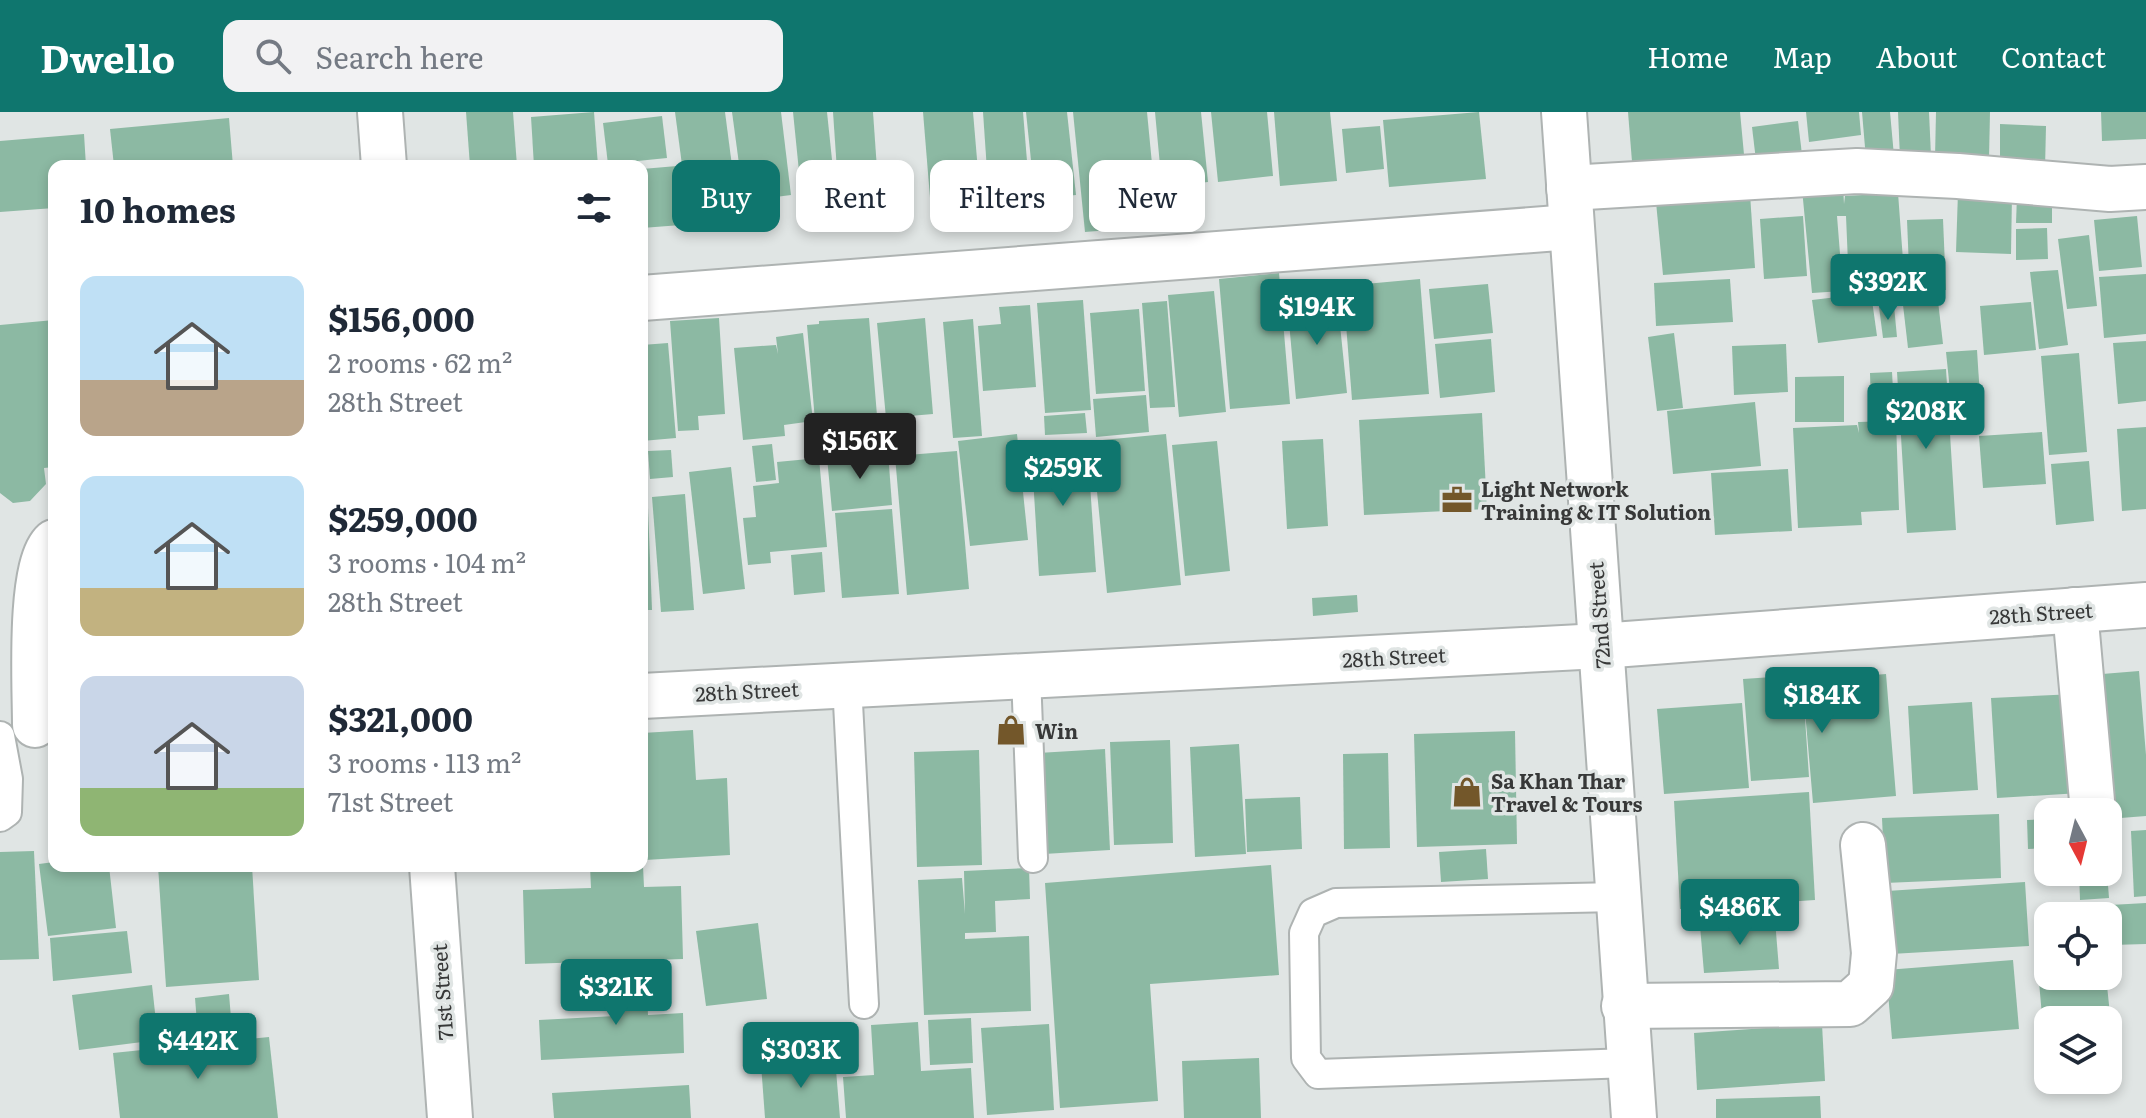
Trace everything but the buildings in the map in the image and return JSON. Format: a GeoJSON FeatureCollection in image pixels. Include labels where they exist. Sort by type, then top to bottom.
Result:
{"type":"FeatureCollection","features":[{"type":"Feature","properties":{"kind":"street"},"geometry":{"type":"LineString","coordinates":[[380,112],[384,160]]}},
{"type":"Feature","properties":{"kind":"street","name":"72nd Street"},"geometry":{"type":"LineString","coordinates":[[1564,112],[1634,1118]]}},
{"type":"Feature","properties":{"kind":"street"},"geometry":{"type":"LineString","coordinates":[[648,297],[1570,207],[1857,171],[2110,189],[2146,187]]}},
{"type":"Feature","properties":{"kind":"street"},"geometry":{"type":"LineString","coordinates":[[22,728],[36,590],[48,547]]}},
{"type":"Feature","properties":{"kind":"street","name":"28th Street"},"geometry":{"type":"LineString","coordinates":[[648,696],[1600,646],[2146,605]]}},
{"type":"Feature","properties":{"kind":"street"},"geometry":{"type":"LineString","coordinates":[[2075,610],[2092,798]]}},
{"type":"Feature","properties":{"kind":"street"},"geometry":{"type":"LineString","coordinates":[[1624,1006],[1850,1004],[1871,985],[1874,953],[1863,845]]}},
{"type":"Feature","properties":{"kind":"street","name":"71st Street"},"geometry":{"type":"LineString","coordinates":[[432,872],[450,1118]]}},
{"type":"Feature","properties":{"kind":"lane"},"geometry":{"type":"LineString","coordinates":[[1026,675],[1033,858]]}},
{"type":"Feature","properties":{"kind":"lane"},"geometry":{"type":"LineString","coordinates":[[847,684],[864,1004]]}},
{"type":"Feature","properties":{"kind":"lane"},"geometry":{"type":"LineString","coordinates":[[0,817],[7,812],[8,779],[22,728]]}},
{"type":"Feature","properties":{"kind":"lane"},"geometry":{"type":"LineString","coordinates":[[1618,897],[1336,903],[1313,913],[1304,933],[1306,1058],[1318,1074],[1629,1063]]}},
{"type":"Feature","properties":{"kind":"place","name":"Light Network Training & IT Solution"},"geometry":{"type":"Point","coordinates":[1457,500]}},
{"type":"Feature","properties":{"kind":"place","name":"Win"},"geometry":{"type":"Point","coordinates":[1011,730]}},
{"type":"Feature","properties":{"kind":"place","name":"Sa Khan Thar Travel & Tours"},"geometry":{"type":"Point","coordinates":[1467,792]}}]}
